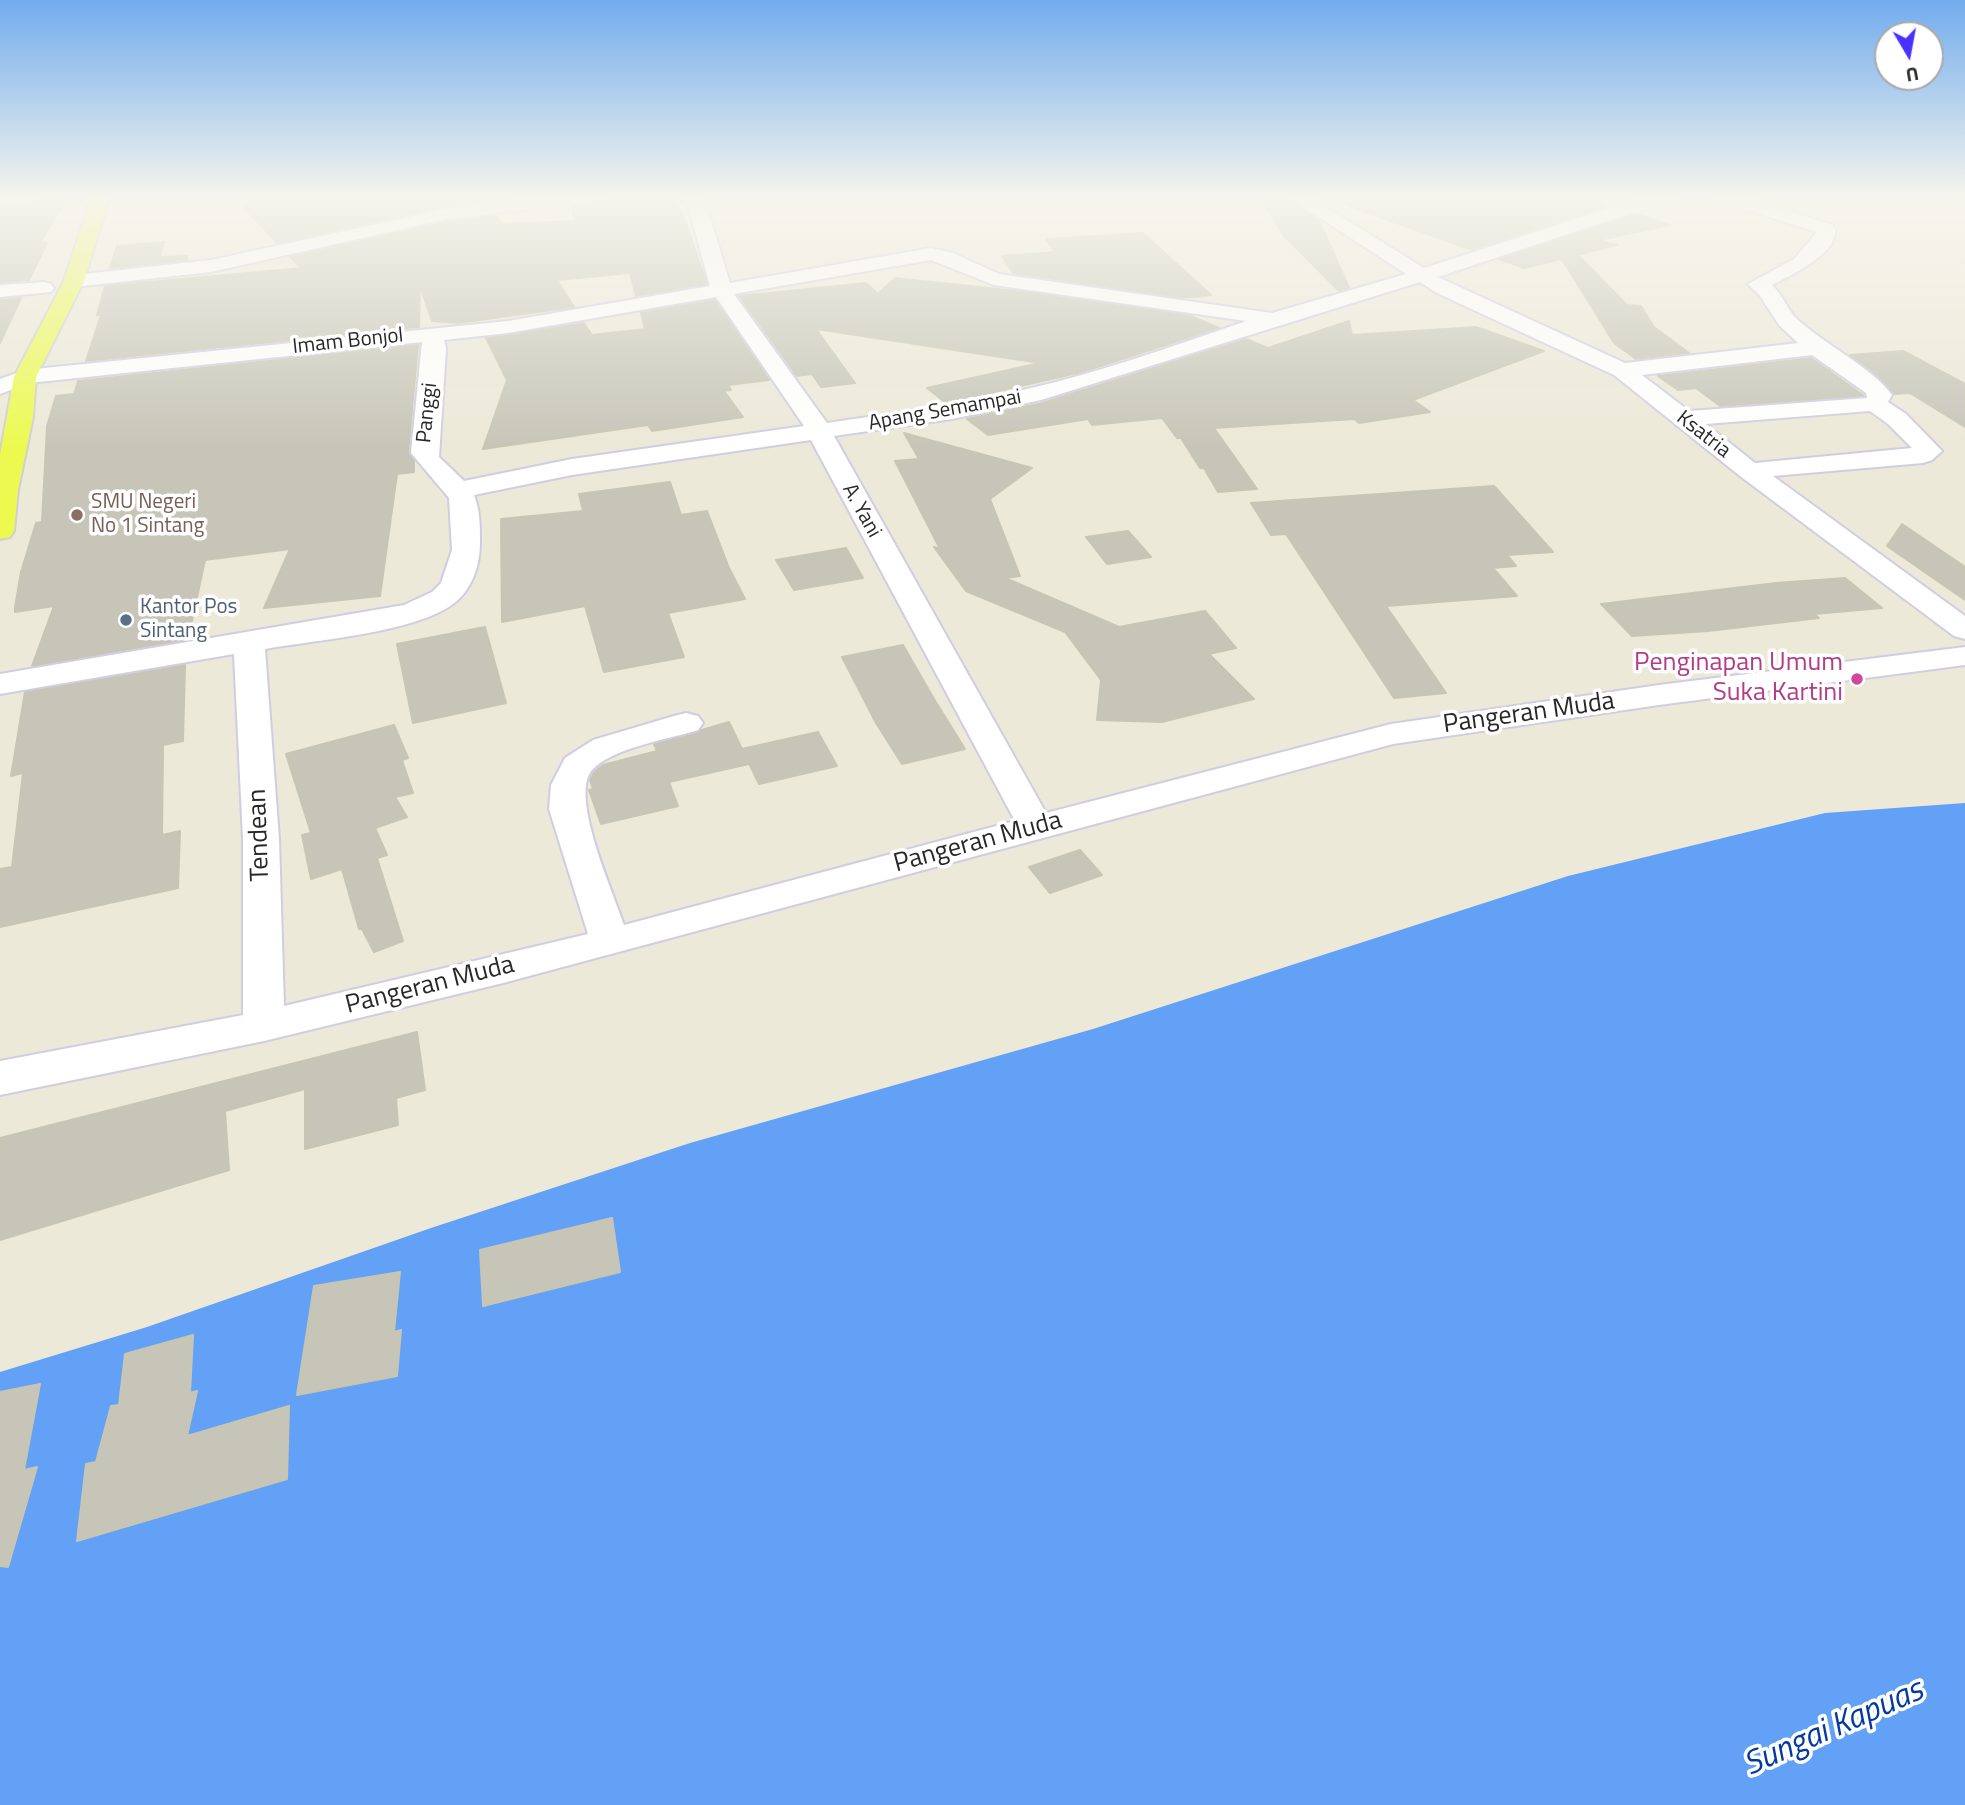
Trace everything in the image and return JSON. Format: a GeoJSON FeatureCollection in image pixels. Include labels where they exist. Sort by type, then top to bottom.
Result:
{"type":"FeatureCollection","features":[{"type":"Feature","properties":{"kind":"main road"},"geometry":{"type":"LineString","coordinates":[[33,312],[48,279]]}},
{"type":"Feature","properties":{"kind":"main road"},"geometry":{"type":"LineString","coordinates":[[0,531],[5,490],[22,417],[25,377],[74,281]]}},
{"type":"Feature","properties":{"kind":"street"},"geometry":{"type":"LineString","coordinates":[[0,291],[44,279]]}},
{"type":"Feature","properties":{"kind":"street"},"geometry":{"type":"LineString","coordinates":[[74,281],[90,279]]}},
{"type":"Feature","properties":{"kind":"street","name":"A. Yani"},"geometry":{"type":"LineString","coordinates":[[719,279],[722,291],[807,411],[1036,827]]}},
{"type":"Feature","properties":{"kind":"street","name":"Imam Bonjol"},"geometry":{"type":"LineString","coordinates":[[0,387],[25,377],[508,327],[788,279]]}},
{"type":"Feature","properties":{"kind":"street","name":"Imam Bonjol"},"geometry":{"type":"LineString","coordinates":[[996,279],[1273,318]]}},
{"type":"Feature","properties":{"kind":"street","name":"Apang Semampai"},"geometry":{"type":"LineString","coordinates":[[458,490],[572,467],[952,412],[1033,395],[1170,355],[1273,318],[1409,279]]}},
{"type":"Feature","properties":{"kind":"street","name":"Ksatria"},"geometry":{"type":"LineString","coordinates":[[1427,279],[1622,370],[1749,471],[1965,630]]}},
{"type":"Feature","properties":{"kind":"street"},"geometry":{"type":"LineString","coordinates":[[1768,279],[1758,284],[1768,292],[1786,321],[1816,348],[1874,388],[1880,395],[1875,404]]}},
{"type":"Feature","properties":{"kind":"street","name":"Panggi"},"geometry":{"type":"LineString","coordinates":[[431,334],[435,349],[424,453],[428,463],[458,490]]}},
{"type":"Feature","properties":{"kind":"street"},"geometry":{"type":"LineString","coordinates":[[1622,370],[1816,348]]}},
{"type":"Feature","properties":{"kind":"street"},"geometry":{"type":"LineString","coordinates":[[1682,419],[1875,404],[1906,427],[1929,451],[1923,455],[1749,471]]}},
{"type":"Feature","properties":{"kind":"street"},"geometry":{"type":"LineString","coordinates":[[0,684],[366,624],[421,611],[455,589],[463,575],[467,550],[465,506],[458,490]]}},
{"type":"Feature","properties":{"kind":"street","name":"Tendean"},"geometry":{"type":"LineString","coordinates":[[249,644],[261,839],[264,1026]]}},
{"type":"Feature","properties":{"kind":"street","name":"Pangeran Muda"},"geometry":{"type":"LineString","coordinates":[[0,1078],[264,1026],[610,942],[1391,734],[1659,695],[1965,656]]}},
{"type":"Feature","properties":{"kind":"street"},"geometry":{"type":"LineString","coordinates":[[610,942],[567,808],[568,785],[577,765],[605,747],[685,723]]}},
{"type":"Feature","properties":{"kind":"water","name":"Sungai Kapuas"},"geometry":{"type":"Polygon","coordinates":[[[1965,803],[1965,1805],[0,1805],[0,1372],[147,1327],[431,1228],[690,1143],[1093,1029],[1568,876],[1825,813],[1965,803]]]}},
{"type":"Feature","properties":{"kind":"building"},"geometry":{"type":"Polygon","coordinates":[[[0,279],[29,279],[29,280],[0,282],[0,279]]]}},
{"type":"Feature","properties":{"kind":"building"},"geometry":{"type":"Polygon","coordinates":[[[179,279],[565,279],[557,280],[574,307],[458,323],[432,321],[420,286],[419,327],[86,361],[101,315],[97,315],[105,286],[179,279]]]}},
{"type":"Feature","properties":{"kind":"building"},"geometry":{"type":"Polygon","coordinates":[[[632,279],[705,279],[707,284],[636,296],[632,279]]]}},
{"type":"Feature","properties":{"kind":"building"},"geometry":{"type":"Polygon","coordinates":[[[894,279],[907,279],[1026,292],[1188,315],[1219,328],[1082,372],[946,403],[927,388],[1040,363],[816,329],[855,383],[821,387],[812,374],[797,376],[739,296],[866,283],[878,294],[894,279]]]}},
{"type":"Feature","properties":{"kind":"building"},"geometry":{"type":"Polygon","coordinates":[[[1055,279],[1194,279],[1211,295],[1182,298],[1055,279]]]}},
{"type":"Feature","properties":{"kind":"building"},"geometry":{"type":"Polygon","coordinates":[[[1327,279],[1345,279],[1349,288],[1339,291],[1327,279]]]}},
{"type":"Feature","properties":{"kind":"building"},"geometry":{"type":"Polygon","coordinates":[[[1575,279],[1602,279],[1627,305],[1641,306],[1654,327],[1689,353],[1636,359],[1614,343],[1575,279]]]}},
{"type":"Feature","properties":{"kind":"building"},"geometry":{"type":"Polygon","coordinates":[[[21,298],[0,343],[0,300],[21,298]]]}},
{"type":"Feature","properties":{"kind":"building"},"geometry":{"type":"Polygon","coordinates":[[[715,300],[769,380],[728,385],[731,390],[724,391],[743,417],[652,431],[648,425],[483,449],[507,380],[486,338],[584,323],[592,335],[645,329],[641,313],[715,300]]]}},
{"type":"Feature","properties":{"kind":"building"},"geometry":{"type":"Polygon","coordinates":[[[1349,321],[1352,335],[1476,327],[1544,351],[1413,400],[1430,412],[1359,423],[1354,419],[1214,428],[1257,489],[1218,492],[1204,468],[1200,468],[1181,438],[1177,438],[1162,418],[1092,425],[1088,419],[988,435],[967,419],[1042,403],[1246,339],[1268,348],[1349,321]]]}},
{"type":"Feature","properties":{"kind":"building"},"geometry":{"type":"Polygon","coordinates":[[[418,345],[408,453],[414,461],[414,472],[397,474],[380,596],[264,608],[290,549],[205,560],[188,639],[32,666],[54,606],[15,612],[15,607],[21,572],[36,523],[42,522],[47,426],[56,396],[74,394],[78,381],[418,345]]]}},
{"type":"Feature","properties":{"kind":"building"},"geometry":{"type":"Polygon","coordinates":[[[1903,351],[1965,384],[1965,427],[1910,393],[1894,394],[1875,374],[1850,355],[1903,351]]]}},
{"type":"Feature","properties":{"kind":"building"},"geometry":{"type":"Polygon","coordinates":[[[1811,358],[1864,396],[1720,406],[1696,388],[1678,390],[1658,376],[1811,358]]]}},
{"type":"Feature","properties":{"kind":"building"},"geometry":{"type":"Polygon","coordinates":[[[904,433],[1032,468],[990,499],[1020,576],[1005,578],[1119,627],[1205,611],[1236,648],[1209,654],[1254,699],[1162,722],[1097,720],[1101,680],[1065,632],[966,591],[934,547],[940,549],[895,461],[919,459],[904,433]]]}},
{"type":"Feature","properties":{"kind":"building"},"geometry":{"type":"Polygon","coordinates":[[[670,482],[681,515],[707,511],[729,568],[745,599],[668,613],[684,657],[604,672],[585,606],[502,622],[501,519],[583,511],[579,494],[670,482]]]}},
{"type":"Feature","properties":{"kind":"building"},"geometry":{"type":"Polygon","coordinates":[[[1494,486],[1553,552],[1507,555],[1516,566],[1493,568],[1517,596],[1386,606],[1446,693],[1394,698],[1286,534],[1271,535],[1251,503],[1494,486]]]}},
{"type":"Feature","properties":{"kind":"building"},"geometry":{"type":"Polygon","coordinates":[[[1902,524],[1965,567],[1965,600],[1887,546],[1902,524]]]}},
{"type":"Feature","properties":{"kind":"building"},"geometry":{"type":"Polygon","coordinates":[[[1128,531],[1151,557],[1107,564],[1086,537],[1128,531]]]}},
{"type":"Feature","properties":{"kind":"building"},"geometry":{"type":"Polygon","coordinates":[[[846,548],[863,578],[794,590],[776,560],[846,548]]]}},
{"type":"Feature","properties":{"kind":"building"},"geometry":{"type":"Polygon","coordinates":[[[1845,578],[1882,608],[1814,614],[1819,618],[1708,631],[1632,636],[1601,604],[1776,583],[1845,578]]]}},
{"type":"Feature","properties":{"kind":"building"},"geometry":{"type":"Polygon","coordinates":[[[485,627],[506,703],[413,723],[397,644],[485,627]]]}},
{"type":"Feature","properties":{"kind":"building"},"geometry":{"type":"Polygon","coordinates":[[[903,645],[965,749],[902,764],[876,723],[842,657],[903,645]]]}},
{"type":"Feature","properties":{"kind":"building"},"geometry":{"type":"Polygon","coordinates":[[[185,665],[183,741],[163,745],[162,835],[180,831],[178,888],[0,927],[0,869],[12,867],[23,773],[11,776],[25,692],[185,665]]]}},
{"type":"Feature","properties":{"kind":"building"},"geometry":{"type":"Polygon","coordinates":[[[729,722],[742,749],[818,732],[837,766],[759,784],[747,759],[749,764],[669,782],[678,806],[601,824],[589,790],[593,789],[590,780],[594,772],[603,765],[657,751],[654,744],[729,722]]]}},
{"type":"Feature","properties":{"kind":"building"},"geometry":{"type":"Polygon","coordinates":[[[394,725],[408,758],[402,760],[413,793],[395,797],[407,817],[375,828],[387,855],[377,858],[403,941],[374,952],[362,929],[359,929],[342,869],[311,879],[302,835],[311,833],[286,754],[394,725]]]}},
{"type":"Feature","properties":{"kind":"building"},"geometry":{"type":"Polygon","coordinates":[[[1080,850],[1102,875],[1050,893],[1029,867],[1080,850]]]}},
{"type":"Feature","properties":{"kind":"building"},"geometry":{"type":"Polygon","coordinates":[[[417,1032],[425,1090],[396,1098],[398,1125],[305,1149],[305,1089],[225,1111],[229,1170],[0,1240],[0,1138],[417,1032]]]}},
{"type":"Feature","properties":{"kind":"building"},"geometry":{"type":"Polygon","coordinates":[[[612,1218],[620,1272],[483,1306],[480,1250],[612,1218]]]}},
{"type":"Feature","properties":{"kind":"building"},"geometry":{"type":"Polygon","coordinates":[[[400,1272],[394,1332],[401,1330],[397,1376],[297,1395],[314,1286],[400,1272]]]}},
{"type":"Feature","properties":{"kind":"building"},"geometry":{"type":"Polygon","coordinates":[[[193,1335],[190,1393],[197,1391],[187,1436],[289,1406],[287,1479],[77,1541],[86,1464],[96,1462],[111,1406],[119,1405],[125,1354],[193,1335]]]}},
{"type":"Feature","properties":{"kind":"building"},"geometry":{"type":"Polygon","coordinates":[[[40,1384],[24,1470],[37,1467],[8,1567],[0,1566],[0,1392],[40,1384]]]}},
{"type":"Feature","properties":{"kind":"place","name":"SMU Negeri No 1 Sintang"},"geometry":{"type":"Point","coordinates":[77,515]}},
{"type":"Feature","properties":{"kind":"place","name":"Kantor Pos Sintang"},"geometry":{"type":"Point","coordinates":[126,620]}},
{"type":"Feature","properties":{"kind":"place","name":"Penginapan Umum Suka Kartini"},"geometry":{"type":"Point","coordinates":[1857,679]}}]}
